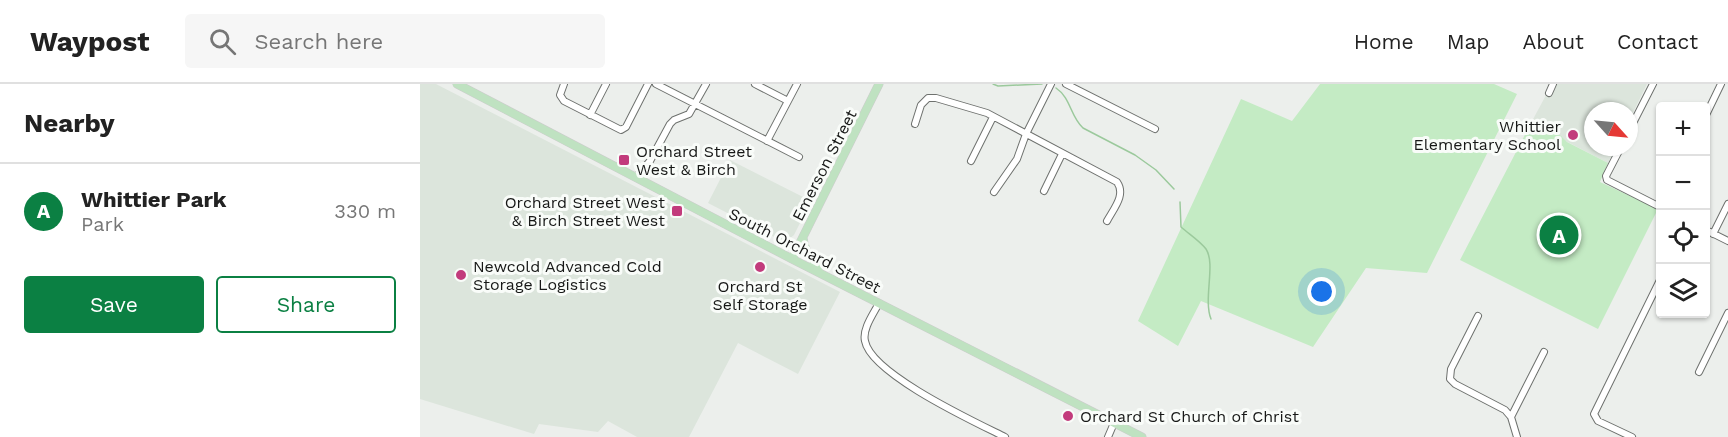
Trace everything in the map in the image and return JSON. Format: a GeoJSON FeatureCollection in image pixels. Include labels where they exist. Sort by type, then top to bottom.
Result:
{"type":"FeatureCollection","features":[{"type":"Feature","properties":{"kind":"main road","name":"South Orchard Street"},"geometry":{"type":"LineString","coordinates":[[457,84],[792,259],[1142,437]]}},
{"type":"Feature","properties":{"kind":"main road","name":"Emerson Street"},"geometry":{"type":"LineString","coordinates":[[792,259],[879,84]]}},
{"type":"Feature","properties":{"kind":"main road"},"geometry":{"type":"LineString","coordinates":[[803,237],[806,252],[816,264],[819,272]]}},
{"type":"Feature","properties":{"kind":"street"},"geometry":{"type":"LineString","coordinates":[[564,84],[561,92],[562,99],[618,129],[625,128],[648,84]]}},
{"type":"Feature","properties":{"kind":"street"},"geometry":{"type":"LineString","coordinates":[[590,115],[606,84]]}},
{"type":"Feature","properties":{"kind":"street"},"geometry":{"type":"LineString","coordinates":[[656,84],[799,158]]}},
{"type":"Feature","properties":{"kind":"street"},"geometry":{"type":"LineString","coordinates":[[636,177],[651,161],[672,122],[689,114],[706,84]]}},
{"type":"Feature","properties":{"kind":"street"},"geometry":{"type":"LineString","coordinates":[[755,84],[788,101]]}},
{"type":"Feature","properties":{"kind":"street"},"geometry":{"type":"LineString","coordinates":[[767,141],[797,84]]}},
{"type":"Feature","properties":{"kind":"street"},"geometry":{"type":"LineString","coordinates":[[994,192],[1017,159],[1026,134],[1051,84]]}},
{"type":"Feature","properties":{"kind":"street"},"geometry":{"type":"LineString","coordinates":[[1066,84],[1155,129]]}},
{"type":"Feature","properties":{"kind":"street"},"geometry":{"type":"LineString","coordinates":[[1550,93],[1553,84]]}},
{"type":"Feature","properties":{"kind":"street"},"geometry":{"type":"LineString","coordinates":[[1638,113],[1653,84]]}},
{"type":"Feature","properties":{"kind":"street"},"geometry":{"type":"LineString","coordinates":[[1710,107],[1721,84]]}},
{"type":"Feature","properties":{"kind":"street"},"geometry":{"type":"LineString","coordinates":[[915,124],[917,113],[923,102],[932,98],[971,108],[993,117],[1115,180],[1119,185],[1121,196],[1107,221]]}},
{"type":"Feature","properties":{"kind":"street"},"geometry":{"type":"LineString","coordinates":[[971,161],[993,117]]}},
{"type":"Feature","properties":{"kind":"street"},"geometry":{"type":"LineString","coordinates":[[1044,191],[1062,154]]}},
{"type":"Feature","properties":{"kind":"street"},"geometry":{"type":"LineString","coordinates":[[1616,156],[1607,174],[1607,180],[1656,205]]}},
{"type":"Feature","properties":{"kind":"street"},"geometry":{"type":"LineString","coordinates":[[1713,234],[1728,204]]}},
{"type":"Feature","properties":{"kind":"street"},"geometry":{"type":"LineString","coordinates":[[1710,232],[1728,241]]}},
{"type":"Feature","properties":{"kind":"street"},"geometry":{"type":"LineString","coordinates":[[1632,437],[1597,420],[1594,414],[1656,288]]}},
{"type":"Feature","properties":{"kind":"street"},"geometry":{"type":"LineString","coordinates":[[879,303],[864,334],[870,354],[926,396],[1005,437]]}},
{"type":"Feature","properties":{"kind":"street"},"geometry":{"type":"LineString","coordinates":[[1699,372],[1728,313]]}},
{"type":"Feature","properties":{"kind":"street"},"geometry":{"type":"LineString","coordinates":[[1478,316],[1451,369],[1450,379],[1455,384],[1505,410],[1511,417],[1517,437]]}},
{"type":"Feature","properties":{"kind":"street"},"geometry":{"type":"LineString","coordinates":[[1511,417],[1544,352]]}},
{"type":"Feature","properties":{"kind":"street"},"geometry":{"type":"LineString","coordinates":[[1108,437],[1114,423]]}},
{"type":"Feature","properties":{"kind":"shaded area"},"geometry":{"type":"Polygon","coordinates":[[[420,84],[436,84],[840,292],[798,374],[738,343],[689,437],[637,437],[608,421],[598,432],[539,424],[534,434],[420,399],[420,84]]]}},
{"type":"Feature","properties":{"kind":"shaded area","name":"Whittier Elementary School"},"geometry":{"type":"Polygon","coordinates":[[[1552,84],[1647,84],[1638,102],[1584,102],[1584,151],[1531,123],[1552,84]]]}},
{"type":"Feature","properties":{"kind":"shaded area","name":"Whittier Elementary School"},"geometry":{"type":"Polygon","coordinates":[[[1595,156],[1612,156],[1608,163],[1595,156]]]}},
{"type":"Feature","properties":{"kind":"shaded area"},"geometry":{"type":"Polygon","coordinates":[[[730,160],[811,201],[794,235],[788,240],[782,241],[708,203],[730,160]]]}},
{"type":"Feature","properties":{"kind":"green space"},"geometry":{"type":"Polygon","coordinates":[[[1320,84],[1494,84],[1517,94],[1427,273],[1366,268],[1313,347],[1201,301],[1178,346],[1138,321],[1241,99],[1292,121],[1320,84]]]}},
{"type":"Feature","properties":{"kind":"green space"},"geometry":{"type":"Polygon","coordinates":[[[1531,123],[1535,126],[1539,123],[1561,136],[1567,142],[1584,151],[1584,156],[1594,156],[1608,163],[1600,182],[1656,208],[1656,213],[1598,329],[1460,260],[1531,123]]]}},
{"type":"Feature","properties":{"kind":"waterway"},"geometry":{"type":"LineString","coordinates":[[993,84],[998,86],[1042,84]]}},
{"type":"Feature","properties":{"kind":"waterway"},"geometry":{"type":"LineString","coordinates":[[1056,88],[1065,97],[1075,118],[1083,128],[1135,155],[1156,170],[1174,189]]}},
{"type":"Feature","properties":{"kind":"waterway"},"geometry":{"type":"LineString","coordinates":[[1180,202],[1181,227],[1198,240],[1209,255],[1208,302],[1211,319]]}},
{"type":"Feature","properties":{"kind":"place","name":"Whittier Elementary School"},"geometry":{"type":"Point","coordinates":[1573,135]}},
{"type":"Feature","properties":{"kind":"place","name":"Orchard Street West & Birch"},"geometry":{"type":"Point","coordinates":[624,160]}},
{"type":"Feature","properties":{"kind":"place","name":"Orchard Street West & Birch Street West"},"geometry":{"type":"Point","coordinates":[677,211]}},
{"type":"Feature","properties":{"kind":"place","name":"Whittier Park"},"geometry":{"type":"Point","coordinates":[1559,235]}},
{"type":"Feature","properties":{"kind":"place","name":"Orchard St Self Storage"},"geometry":{"type":"Point","coordinates":[760,267]}},
{"type":"Feature","properties":{"kind":"place","name":"Newcold Advanced Cold Storage Logistics"},"geometry":{"type":"Point","coordinates":[461,275]}},
{"type":"Feature","properties":{"kind":"place","name":"Orchard St Church of Christ"},"geometry":{"type":"Point","coordinates":[1068,416]}}]}
